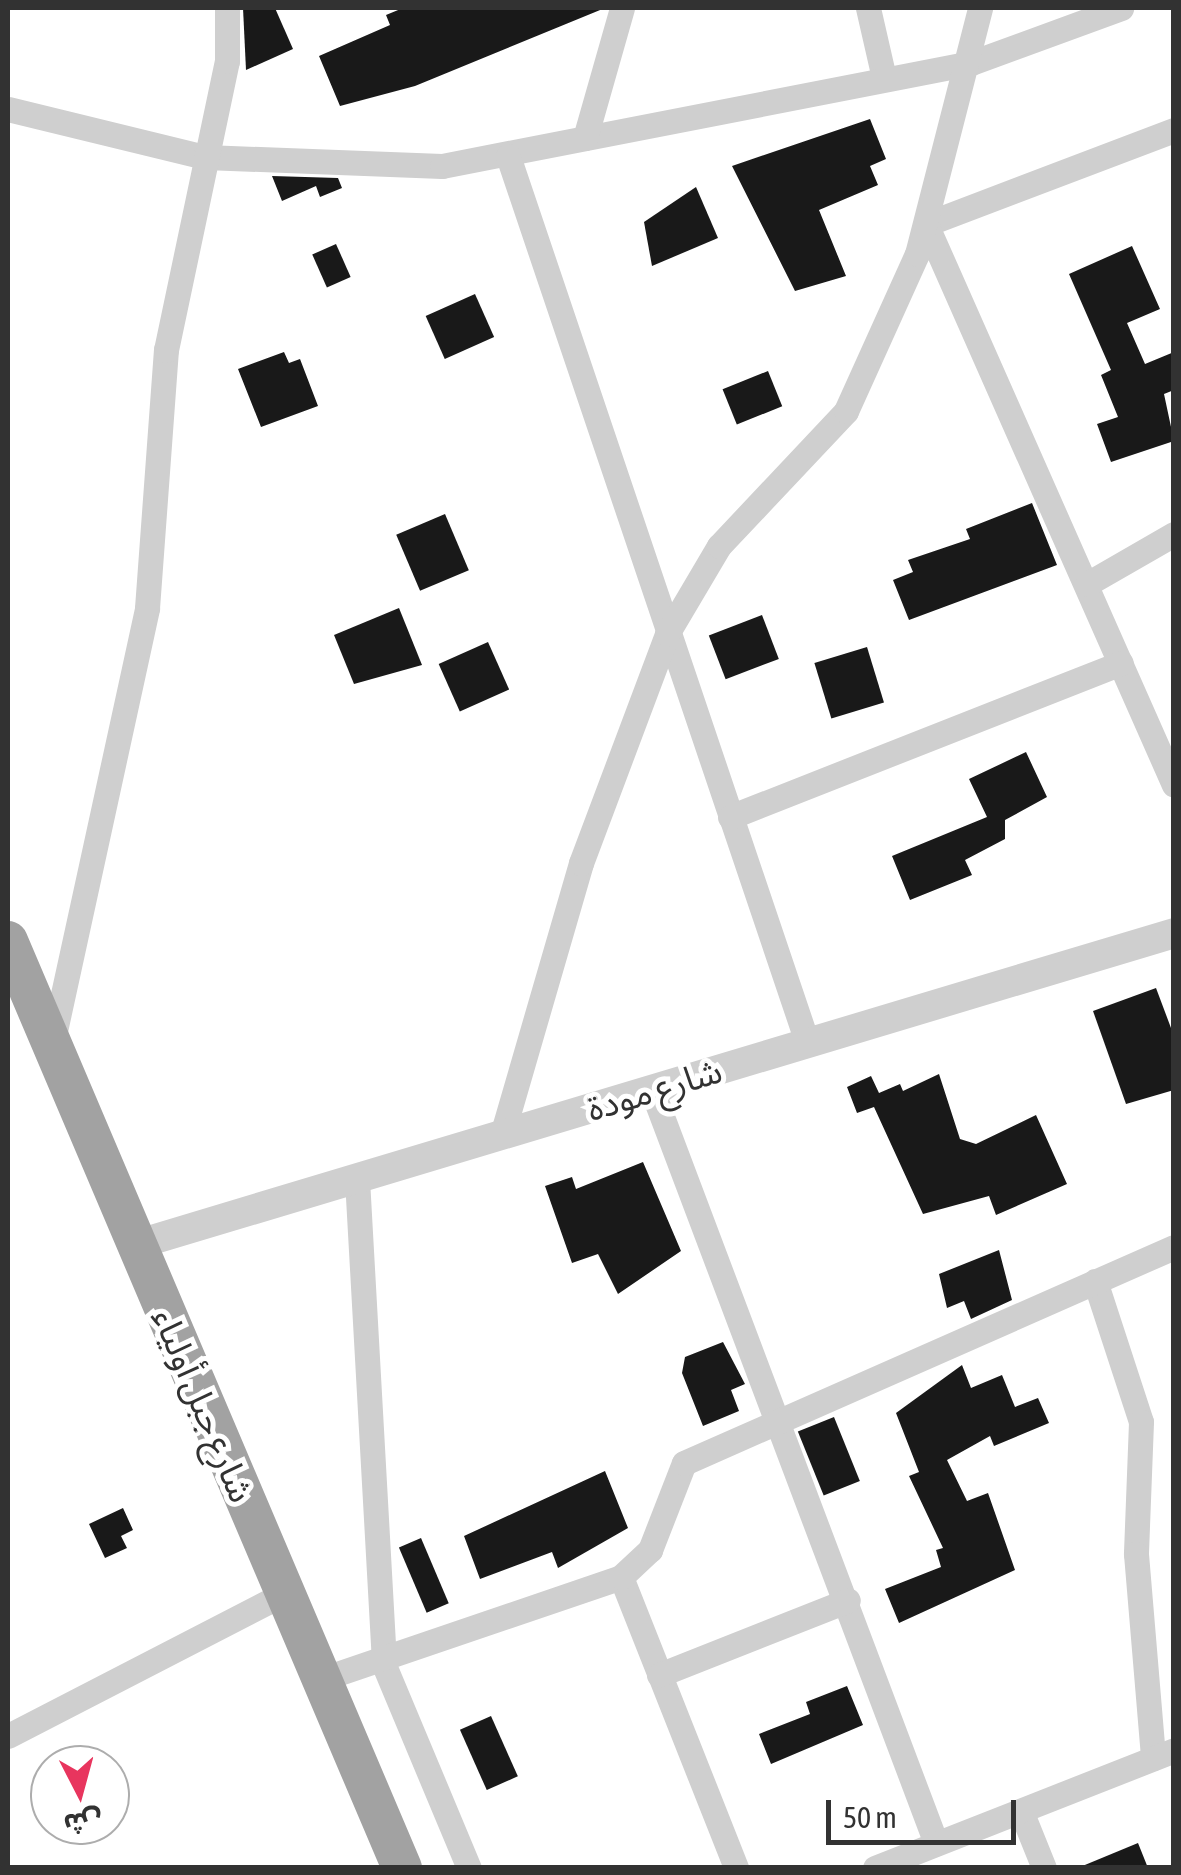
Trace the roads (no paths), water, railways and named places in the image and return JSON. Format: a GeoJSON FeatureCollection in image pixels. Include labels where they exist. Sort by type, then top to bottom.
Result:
{"type":"FeatureCollection","features":[{"type":"Feature","properties":{"kind":"highway","name":"شارع جبل أولياء"},"geometry":{"type":"LineString","coordinates":[[8,941],[402,1868]]}},
{"type":"Feature","properties":{"kind":"street"},"geometry":{"type":"LineString","coordinates":[[52,1046],[146,608],[166,350],[227,60],[226,8]]}},
{"type":"Feature","properties":{"kind":"street"},"geometry":{"type":"LineString","coordinates":[[585,138],[622,8]]}},
{"type":"Feature","properties":{"kind":"street"},"geometry":{"type":"LineString","coordinates":[[868,8],[884,78]]}},
{"type":"Feature","properties":{"kind":"street"},"geometry":{"type":"LineString","coordinates":[[502,1135],[581,863],[667,634],[718,546],[846,411],[926,224],[972,62],[980,8]]}},
{"type":"Feature","properties":{"kind":"street"},"geometry":{"type":"LineString","coordinates":[[8,109],[205,158],[293,156],[312,168],[384,170],[508,156],[972,62],[1121,8]]}},
{"type":"Feature","properties":{"kind":"street"},"geometry":{"type":"LineString","coordinates":[[926,224],[1174,130]]}},
{"type":"Feature","properties":{"kind":"street"},"geometry":{"type":"LineString","coordinates":[[508,156],[807,1042]]}},
{"type":"Feature","properties":{"kind":"street"},"geometry":{"type":"LineString","coordinates":[[926,224],[1174,785]]}},
{"type":"Feature","properties":{"kind":"street"},"geometry":{"type":"LineString","coordinates":[[1087,584],[1174,534]]}},
{"type":"Feature","properties":{"kind":"street"},"geometry":{"type":"LineString","coordinates":[[730,817],[1121,663]]}},
{"type":"Feature","properties":{"kind":"street","name":"شارع مودة"},"geometry":{"type":"LineString","coordinates":[[135,1245],[807,1042],[1170,943]]}},
{"type":"Feature","properties":{"kind":"street"},"geometry":{"type":"LineString","coordinates":[[652,1090],[782,1416],[936,1843]]}},
{"type":"Feature","properties":{"kind":"street"},"geometry":{"type":"LineString","coordinates":[[357,1179],[384,1665],[469,1868]]}},
{"type":"Feature","properties":{"kind":"street"},"geometry":{"type":"LineString","coordinates":[[322,1679],[384,1665],[621,1577],[650,1550],[684,1463],[782,1416],[1174,1246]]}},
{"type":"Feature","properties":{"kind":"street"},"geometry":{"type":"LineString","coordinates":[[880,1866],[1163,1754],[1136,1554],[1141,1422],[1094,1281]]}},
{"type":"Feature","properties":{"kind":"street"},"geometry":{"type":"LineString","coordinates":[[621,1577],[736,1868]]}},
{"type":"Feature","properties":{"kind":"street"},"geometry":{"type":"LineString","coordinates":[[8,1736],[285,1594]]}},
{"type":"Feature","properties":{"kind":"street"},"geometry":{"type":"LineString","coordinates":[[659,1675],[848,1600]]}},
{"type":"Feature","properties":{"kind":"street"},"geometry":{"type":"LineString","coordinates":[[1020,1810],[1044,1868]]}}]}
